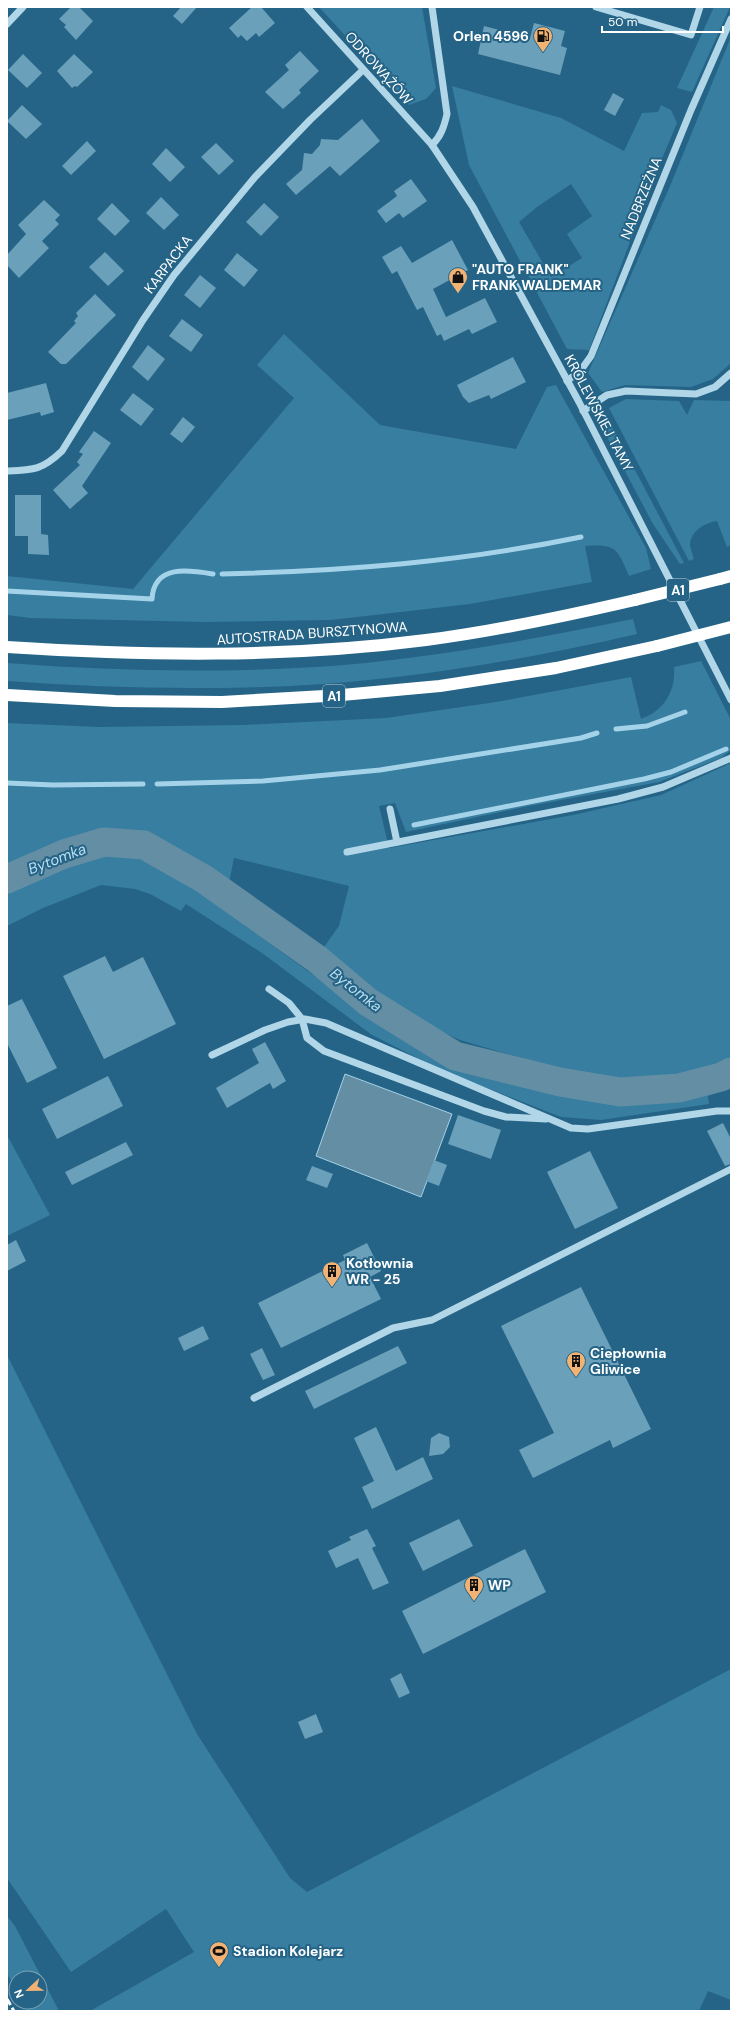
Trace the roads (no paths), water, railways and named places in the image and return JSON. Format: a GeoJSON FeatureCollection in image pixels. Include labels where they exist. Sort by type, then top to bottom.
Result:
{"type":"FeatureCollection","features":[{"type":"Feature","properties":{"kind":"highway","name":"AUTOSTRADA BURSZTYNOWA"},"geometry":{"type":"LineString","coordinates":[[7,647],[107,654],[212,654],[333,650],[426,640],[532,624],[726,577]]}},
{"type":"Feature","properties":{"kind":"highway","name":"A1"},"geometry":{"type":"LineString","coordinates":[[7,695],[115,702],[222,702],[342,695],[440,686],[556,668],[657,646],[731,627]]}},
{"type":"Feature","properties":{"kind":"street"},"geometry":{"type":"LineString","coordinates":[[7,24],[23,7]]}},
{"type":"Feature","properties":{"kind":"street","name":"ODROWĄŻÓW"},"geometry":{"type":"LineString","coordinates":[[307,7],[432,145]]}},
{"type":"Feature","properties":{"kind":"street"},"geometry":{"type":"LineString","coordinates":[[432,7],[447,114],[442,132],[432,145]]}},
{"type":"Feature","properties":{"kind":"street"},"geometry":{"type":"LineString","coordinates":[[596,7],[692,35],[700,7]]}},
{"type":"Feature","properties":{"kind":"street","name":"NADBRZEŻNA"},"geometry":{"type":"LineString","coordinates":[[567,381],[581,370],[591,356],[691,110],[731,19]]}},
{"type":"Feature","properties":{"kind":"street","name":"KARPACKA"},"geometry":{"type":"LineString","coordinates":[[7,471],[39,468],[51,462],[62,451],[128,344],[174,275],[256,177],[310,120],[363,70]]}},
{"type":"Feature","properties":{"kind":"street","name":"KRÓLEWSKIEJ TAMY"},"geometry":{"type":"LineString","coordinates":[[432,145],[473,207],[567,381],[731,700]]}},
{"type":"Feature","properties":{"kind":"street"},"geometry":{"type":"LineString","coordinates":[[583,411],[607,396],[626,391],[696,394],[715,387],[731,373]]}},
{"type":"Feature","properties":{"kind":"street"},"geometry":{"type":"LineString","coordinates":[[347,852],[618,799],[663,787],[731,758]]}},
{"type":"Feature","properties":{"kind":"street"},"geometry":{"type":"LineString","coordinates":[[390,809],[397,842]]}},
{"type":"Feature","properties":{"kind":"street"},"geometry":{"type":"LineString","coordinates":[[269,990],[289,1003],[302,1019],[307,1038],[324,1051],[484,1111],[524,1120],[548,1119]]}},
{"type":"Feature","properties":{"kind":"street"},"geometry":{"type":"LineString","coordinates":[[212,1055],[265,1030],[302,1019],[326,1023],[350,1032],[548,1119],[572,1128],[584,1129],[716,1111],[731,1111]]}},
{"type":"Feature","properties":{"kind":"street"},"geometry":{"type":"LineString","coordinates":[[254,1398],[393,1328],[432,1320],[731,1169]]}},
{"type":"Feature","properties":{"kind":"waterway"},"geometry":{"type":"LineString","coordinates":[[222,574],[268,573],[403,564],[491,553],[581,537]]}},
{"type":"Feature","properties":{"kind":"waterway"},"geometry":{"type":"LineString","coordinates":[[7,591],[152,599],[154,588],[159,580],[166,575],[184,571],[213,574]]}},
{"type":"Feature","properties":{"kind":"waterway"},"geometry":{"type":"LineString","coordinates":[[616,729],[647,726],[685,712]]}},
{"type":"Feature","properties":{"kind":"waterway"},"geometry":{"type":"LineString","coordinates":[[157,784],[263,781],[380,770],[581,738],[597,733]]}},
{"type":"Feature","properties":{"kind":"waterway"},"geometry":{"type":"LineString","coordinates":[[414,825],[644,779],[671,772],[726,749]]}},
{"type":"Feature","properties":{"kind":"waterway"},"geometry":{"type":"LineString","coordinates":[[7,783],[53,785],[143,784]]}},
{"type":"Feature","properties":{"kind":"waterway","name":"Bytomka"},"geometry":{"type":"LineString","coordinates":[[7,879],[64,854],[104,842],[144,845],[204,879],[317,959],[368,1002],[455,1056],[560,1082],[620,1092],[679,1088],[721,1077],[731,1072]]}},
{"type":"Feature","properties":{"kind":"railway"},"geometry":{"type":"LineString","coordinates":[[7,1999],[14,2011]]}},
{"type":"Feature","properties":{"kind":"place","name":"Orlen 4596"},"geometry":{"type":"Point","coordinates":[543,53]}},
{"type":"Feature","properties":{"kind":"place","name":"\"AUTO FRANK\" FRANK WALDEMAR"},"geometry":{"type":"Point","coordinates":[458,294]}},
{"type":"Feature","properties":{"kind":"place","name":"Kotłownia WR - 25"},"geometry":{"type":"Point","coordinates":[332,1288]}},
{"type":"Feature","properties":{"kind":"place","name":"Ciepłownia Gliwice"},"geometry":{"type":"Point","coordinates":[576,1378]}},
{"type":"Feature","properties":{"kind":"place","name":"WP"},"geometry":{"type":"Point","coordinates":[474,1602]}},
{"type":"Feature","properties":{"kind":"place","name":"Stadion Kolejarz"},"geometry":{"type":"Point","coordinates":[219,1968]}}]}
